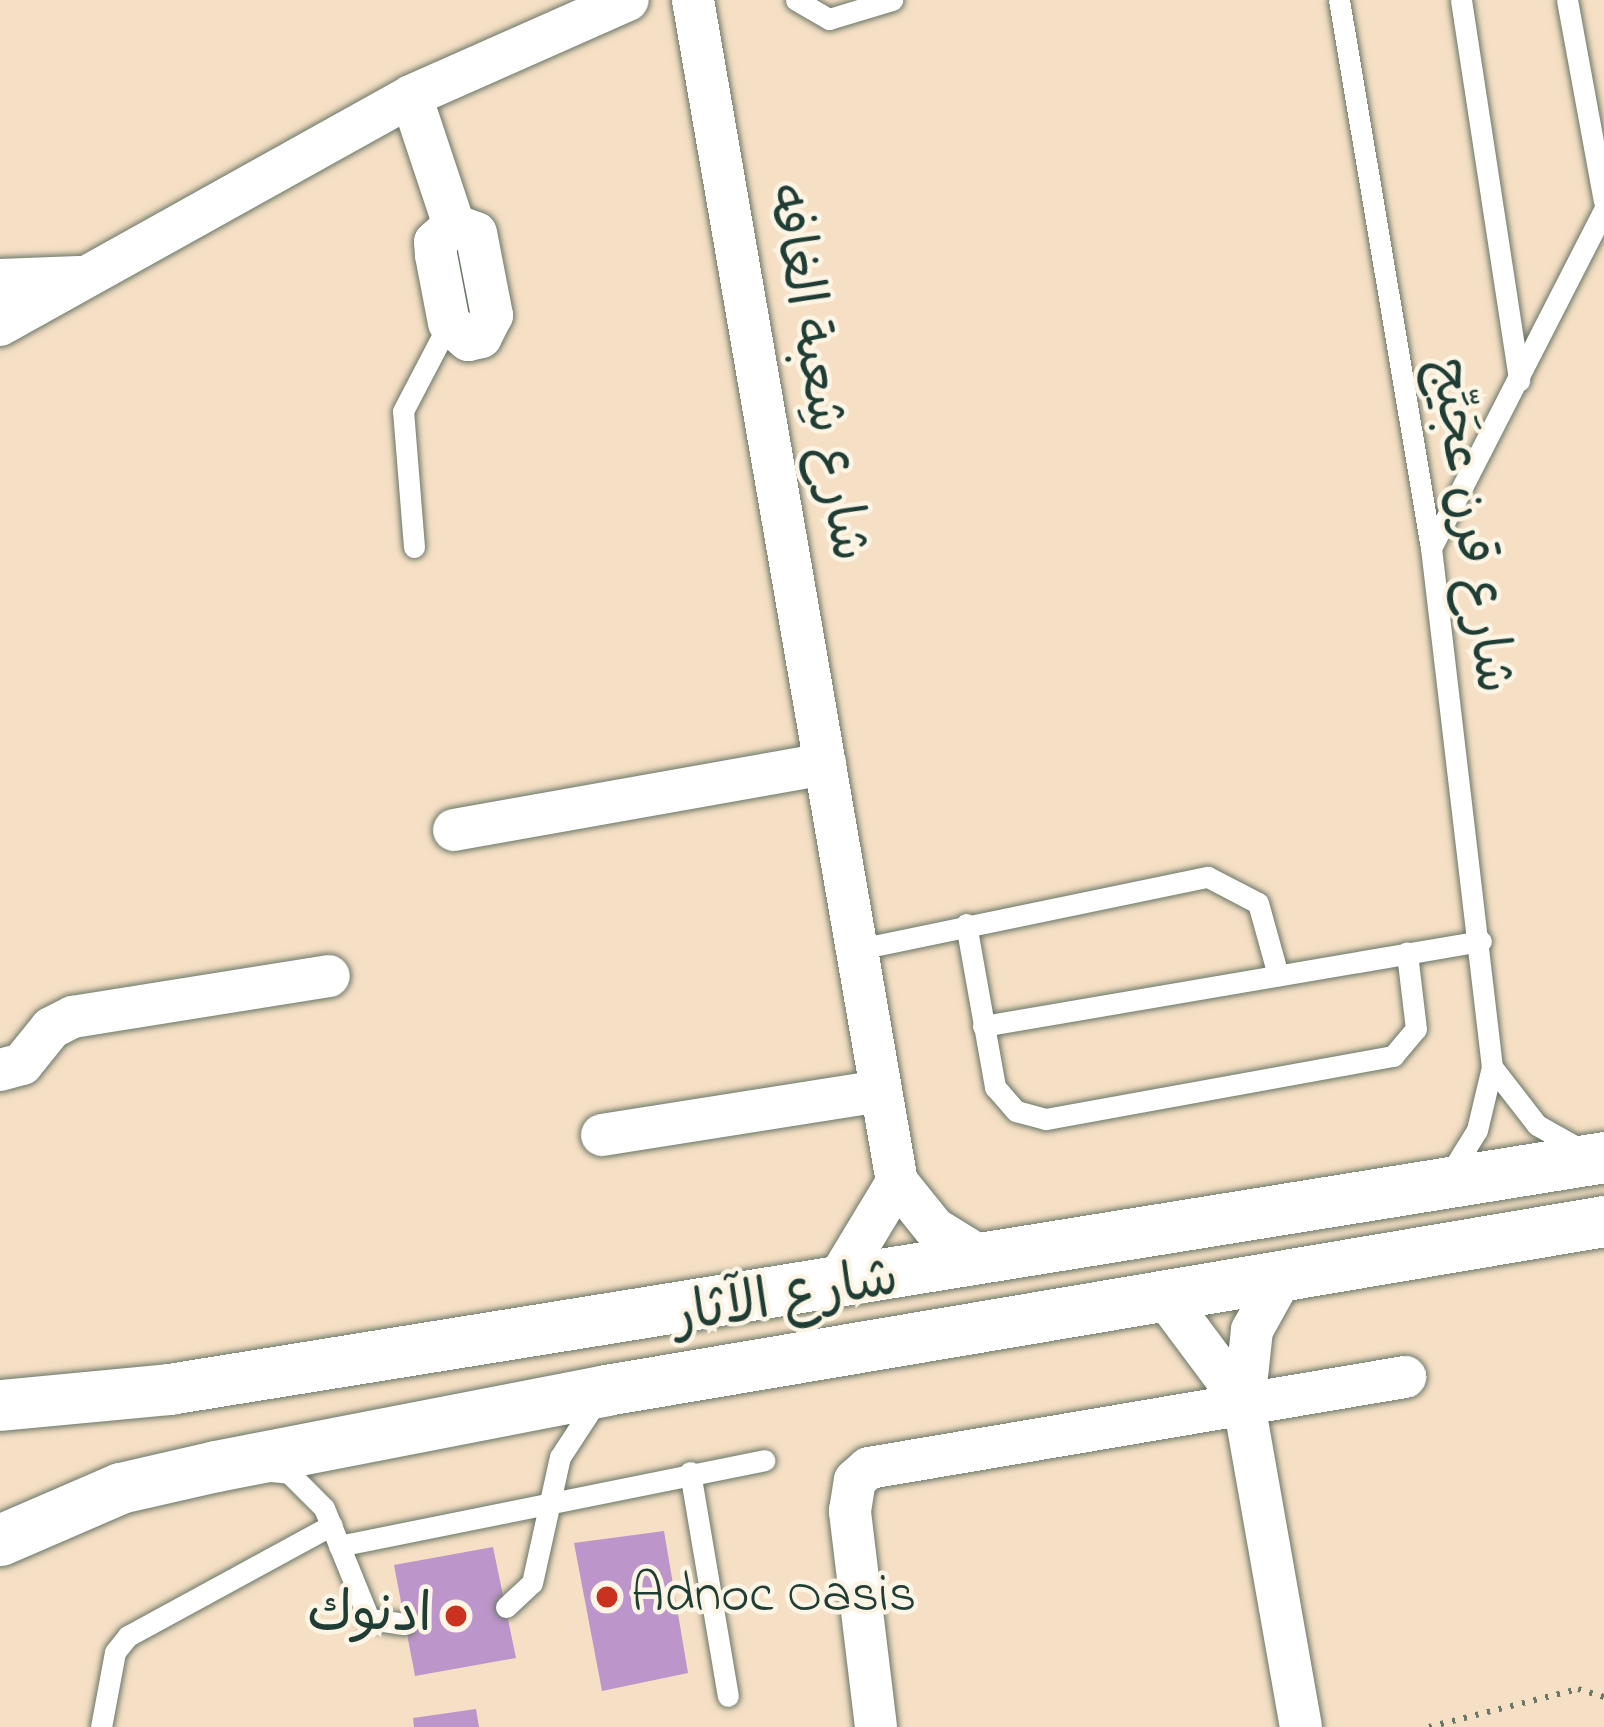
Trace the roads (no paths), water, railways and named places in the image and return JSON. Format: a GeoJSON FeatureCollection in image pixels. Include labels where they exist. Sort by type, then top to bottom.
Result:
{"type":"FeatureCollection","features":[{"type":"Feature","properties":{"kind":"street"},"geometry":{"type":"LineString","coordinates":[[0,325],[411,96],[628,0]]}},
{"type":"Feature","properties":{"kind":"street","name":"شارع شِعبة الغافه"},"geometry":{"type":"LineString","coordinates":[[693,0],[897,1182],[934,1228],[984,1259]]}},
{"type":"Feature","properties":{"kind":"street"},"geometry":{"type":"LineString","coordinates":[[411,96],[454,225],[476,233],[492,315],[481,337],[455,334],[448,323]]}},
{"type":"Feature","properties":{"kind":"street"},"geometry":{"type":"LineString","coordinates":[[0,280],[86,275]]}},
{"type":"Feature","properties":{"kind":"street"},"geometry":{"type":"LineString","coordinates":[[454,830],[825,764]]}},
{"type":"Feature","properties":{"kind":"street"},"geometry":{"type":"LineString","coordinates":[[0,1070],[22,1064],[52,1028],[73,1016],[328,976]]}},
{"type":"Feature","properties":{"kind":"street"},"geometry":{"type":"LineString","coordinates":[[602,1135],[879,1091]]}},
{"type":"Feature","properties":{"kind":"street","name":"شارع الآثار"},"geometry":{"type":"LineString","coordinates":[[0,1405],[106,1398],[1604,1157]]}},
{"type":"Feature","properties":{"kind":"street"},"geometry":{"type":"LineString","coordinates":[[836,1283],[897,1182]]}},
{"type":"Feature","properties":{"kind":"street","name":"شارع الآثار"},"geometry":{"type":"LineString","coordinates":[[0,1540],[120,1488],[216,1466],[606,1390],[1604,1221]]}},
{"type":"Feature","properties":{"kind":"street"},"geometry":{"type":"LineString","coordinates":[[1281,1278],[1252,1330],[1244,1405],[1301,1727]]}},
{"type":"Feature","properties":{"kind":"street"},"geometry":{"type":"LineString","coordinates":[[1166,1298],[1244,1405]]}},
{"type":"Feature","properties":{"kind":"street"},"geometry":{"type":"LineString","coordinates":[[876,1727],[850,1493],[869,1468],[888,1461],[1405,1377]]}},
{"type":"Feature","properties":{"kind":"lane"},"geometry":{"type":"LineString","coordinates":[[796,0],[830,19],[892,0]]}},
{"type":"Feature","properties":{"kind":"lane","name":"شارع قرن عجَيِّج"},"geometry":{"type":"LineString","coordinates":[[1340,0],[1431,548],[1492,1067],[1477,1130],[1446,1179]]}},
{"type":"Feature","properties":{"kind":"lane"},"geometry":{"type":"LineString","coordinates":[[1461,0],[1519,381]]}},
{"type":"Feature","properties":{"kind":"lane"},"geometry":{"type":"LineString","coordinates":[[1431,548],[1604,206],[1567,0]]}},
{"type":"Feature","properties":{"kind":"lane"},"geometry":{"type":"LineString","coordinates":[[414,547],[403,411],[448,323]]}},
{"type":"Feature","properties":{"kind":"lane"},"geometry":{"type":"LineString","coordinates":[[859,949],[1208,877],[1258,903],[1278,975]]}},
{"type":"Feature","properties":{"kind":"lane"},"geometry":{"type":"LineString","coordinates":[[966,924],[983,1026],[1004,1100],[1031,1118],[1062,1118],[1393,1056],[1415,1029],[1407,953]]}},
{"type":"Feature","properties":{"kind":"lane"},"geometry":{"type":"LineString","coordinates":[[983,1026],[1480,941]]}},
{"type":"Feature","properties":{"kind":"lane"},"geometry":{"type":"LineString","coordinates":[[1492,1067],[1537,1125],[1604,1157]]}},
{"type":"Feature","properties":{"kind":"lane"},"geometry":{"type":"LineString","coordinates":[[506,1607],[532,1582],[549,1498],[568,1436],[606,1390]]}},
{"type":"Feature","properties":{"kind":"lane"},"geometry":{"type":"LineString","coordinates":[[100,1727],[115,1652],[128,1636],[335,1536],[764,1460]]}},
{"type":"Feature","properties":{"kind":"lane"},"geometry":{"type":"LineString","coordinates":[[216,1466],[289,1473],[312,1491],[335,1536],[358,1606],[370,1619],[405,1624]]}},
{"type":"Feature","properties":{"kind":"lane"},"geometry":{"type":"LineString","coordinates":[[690,1472],[728,1696]]}},
{"type":"Feature","properties":{"kind":"place","name":"Adnoc Oasis"},"geometry":{"type":"Point","coordinates":[607,1597]}},
{"type":"Feature","properties":{"kind":"place","name":"ادنوك"},"geometry":{"type":"Point","coordinates":[456,1616]}}]}
